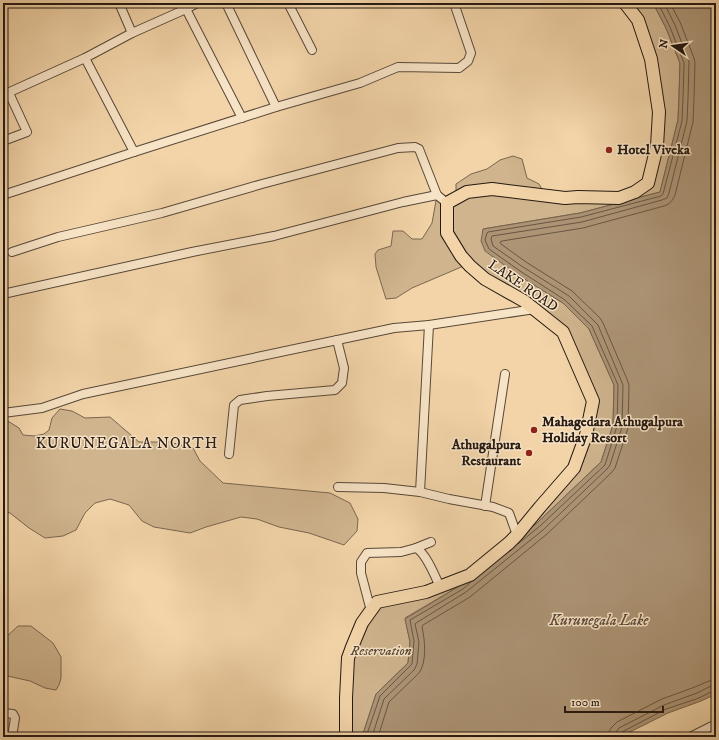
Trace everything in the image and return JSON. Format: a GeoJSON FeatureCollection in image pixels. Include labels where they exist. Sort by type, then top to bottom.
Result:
{"type":"FeatureCollection","features":[{"type":"Feature","properties":{"kind":"main road"},"geometry":{"type":"LineString","coordinates":[[447,203],[467,192],[492,189],[565,198],[619,198],[634,192],[648,183],[656,146],[659,112],[651,59],[638,20],[625,3]]}},
{"type":"Feature","properties":{"kind":"main road","name":"LAKE ROAD"},"geometry":{"type":"LineString","coordinates":[[346,737],[348,658],[362,623],[377,602],[426,592],[470,575],[510,543],[574,468],[586,435],[593,401],[563,332],[524,301],[485,279],[461,256],[447,233],[447,203]]}},
{"type":"Feature","properties":{"kind":"street"},"geometry":{"type":"LineString","coordinates":[[119,3],[132,33]]}},
{"type":"Feature","properties":{"kind":"street"},"geometry":{"type":"LineString","coordinates":[[3,141],[27,132],[6,94],[85,58],[132,33],[197,3]]}},
{"type":"Feature","properties":{"kind":"street"},"geometry":{"type":"LineString","coordinates":[[226,3],[276,107]]}},
{"type":"Feature","properties":{"kind":"street"},"geometry":{"type":"LineString","coordinates":[[288,3],[312,50]]}},
{"type":"Feature","properties":{"kind":"street"},"geometry":{"type":"LineString","coordinates":[[3,194],[276,107],[360,83],[398,67],[459,68],[468,61],[471,54],[454,3]]}},
{"type":"Feature","properties":{"kind":"street"},"geometry":{"type":"LineString","coordinates":[[186,9],[242,118]]}},
{"type":"Feature","properties":{"kind":"street"},"geometry":{"type":"LineString","coordinates":[[85,58],[134,152]]}},
{"type":"Feature","properties":{"kind":"street"},"geometry":{"type":"LineString","coordinates":[[12,252],[58,237],[162,213],[262,184],[398,148],[415,146],[419,149],[437,195],[447,203]]}},
{"type":"Feature","properties":{"kind":"street"},"geometry":{"type":"LineString","coordinates":[[3,294],[192,252],[274,236],[403,202],[437,195]]}},
{"type":"Feature","properties":{"kind":"street"},"geometry":{"type":"LineString","coordinates":[[3,413],[42,408],[83,394],[394,328],[429,326],[535,309]]}},
{"type":"Feature","properties":{"kind":"street"},"geometry":{"type":"LineString","coordinates":[[420,492],[429,326]]}},
{"type":"Feature","properties":{"kind":"street"},"geometry":{"type":"LineString","coordinates":[[229,454],[234,405],[240,400],[266,396],[335,390],[342,383],[344,368],[337,340]]}},
{"type":"Feature","properties":{"kind":"street"},"geometry":{"type":"LineString","coordinates":[[485,506],[505,374]]}},
{"type":"Feature","properties":{"kind":"street"},"geometry":{"type":"LineString","coordinates":[[338,487],[384,488],[420,492],[449,500],[493,507],[509,514],[518,535]]}},
{"type":"Feature","properties":{"kind":"street"},"geometry":{"type":"LineString","coordinates":[[371,611],[361,573],[361,562],[367,553],[400,552],[431,542]]}},
{"type":"Feature","properties":{"kind":"street"},"geometry":{"type":"LineString","coordinates":[[416,548],[420,550],[433,571],[440,587]]}},
{"type":"Feature","properties":{"kind":"street"},"geometry":{"type":"LineString","coordinates":[[3,713],[13,714],[15,718],[12,737]]}},
{"type":"Feature","properties":{"kind":"street"},"geometry":{"type":"LineString","coordinates":[[690,737],[716,724]]}},
{"type":"Feature","properties":{"kind":"green space","name":"Reservation"},"geometry":{"type":"Polygon","coordinates":[[[625,3],[653,3],[666,28],[680,63],[678,120],[660,192],[580,213],[483,229],[518,275],[563,303],[589,329],[614,385],[613,425],[601,462],[537,523],[461,585],[405,618],[410,642],[408,663],[376,694],[362,737],[346,737],[348,658],[377,602],[470,575],[574,468],[593,401],[563,332],[466,265],[412,288],[396,298],[386,299],[376,267],[375,254],[378,250],[391,246],[393,231],[403,231],[412,239],[422,239],[432,223],[437,195],[447,203],[456,197],[456,184],[471,174],[487,169],[500,160],[513,156],[522,159],[527,178],[539,184],[546,196],[619,198],[648,183],[657,146],[651,59],[625,3]]]}},
{"type":"Feature","properties":{"kind":"green space"},"geometry":{"type":"Polygon","coordinates":[[[60,409],[72,411],[85,418],[110,417],[139,442],[169,442],[193,448],[200,461],[223,483],[330,493],[350,503],[358,519],[357,531],[344,545],[309,533],[279,527],[257,519],[241,517],[190,533],[154,527],[142,521],[129,505],[110,499],[95,503],[85,513],[76,530],[63,536],[45,538],[10,513],[3,511],[3,420],[6,420],[19,428],[23,435],[34,436],[44,434],[49,430],[52,418],[60,409]]]}},
{"type":"Feature","properties":{"kind":"green space"},"geometry":{"type":"Polygon","coordinates":[[[18,626],[31,626],[53,643],[61,657],[61,678],[56,690],[45,688],[30,681],[3,675],[3,640],[18,626]]]}},
{"type":"Feature","properties":{"kind":"water","name":"Kurunegala Lake"},"geometry":{"type":"Polygon","coordinates":[[[653,3],[716,3],[716,694],[668,713],[620,737],[362,737],[376,694],[408,663],[410,642],[405,619],[461,585],[537,523],[601,462],[613,425],[614,385],[589,329],[563,303],[518,275],[485,251],[481,241],[483,229],[580,213],[660,192],[678,120],[680,63],[666,28],[653,3]]]}},
{"type":"Feature","properties":{"kind":"place","name":"Hotel Viveka"},"geometry":{"type":"Point","coordinates":[609,150]}},
{"type":"Feature","properties":{"kind":"place","name":"Mahagedara Athugalpura Holiday Resort"},"geometry":{"type":"Point","coordinates":[534,430]}},
{"type":"Feature","properties":{"kind":"place","name":"Athugalpura Restaurant"},"geometry":{"type":"Point","coordinates":[529,453]}},
{"type":"Feature","properties":{"kind":"district","name":"KURUNEGALA NORTH"},"geometry":{"type":"Point","coordinates":[127,443]}}]}
